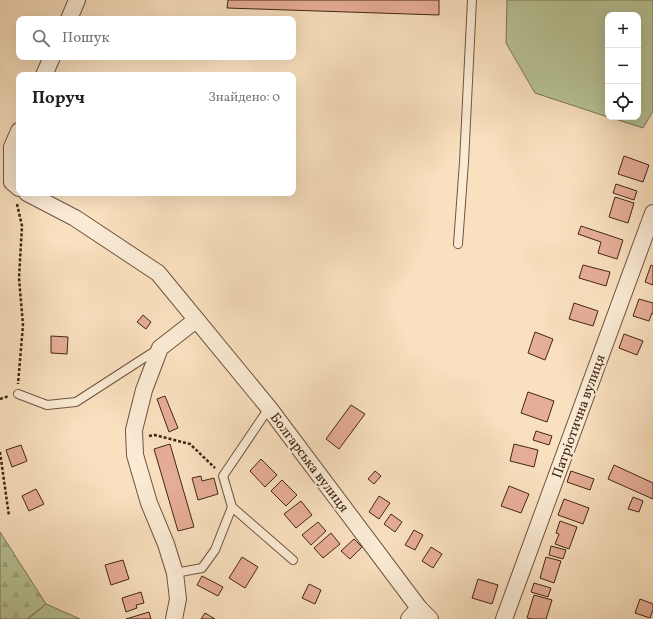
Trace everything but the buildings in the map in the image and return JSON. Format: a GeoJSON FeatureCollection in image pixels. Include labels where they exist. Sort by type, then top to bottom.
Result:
{"type":"FeatureCollection","features":[{"type":"Feature","properties":{"kind":"street"},"geometry":{"type":"LineString","coordinates":[[70,16],[77,0]]}},
{"type":"Feature","properties":{"kind":"street"},"geometry":{"type":"LineString","coordinates":[[45,72],[51,60]]}},
{"type":"Feature","properties":{"kind":"street"},"geometry":{"type":"LineString","coordinates":[[16,138],[12,147],[16,185]]}},
{"type":"Feature","properties":{"kind":"street","name":"Болгарська вулиця"},"geometry":{"type":"LineString","coordinates":[[33,196],[75,218],[158,273],[270,408],[419,615]]}},
{"type":"Feature","properties":{"kind":"street","name":"Патріотична вулиця"},"geometry":{"type":"LineString","coordinates":[[504,619],[653,213]]}},
{"type":"Feature","properties":{"kind":"street"},"geometry":{"type":"LineString","coordinates":[[174,619],[178,599],[175,573],[166,544],[149,503],[136,455],[134,430],[144,390],[160,348],[196,320]]}},
{"type":"Feature","properties":{"kind":"lane"},"geometry":{"type":"LineString","coordinates":[[458,244],[464,162],[472,0]]}},
{"type":"Feature","properties":{"kind":"lane"},"geometry":{"type":"LineString","coordinates":[[18,394],[47,406],[76,402],[160,348]]}},
{"type":"Feature","properties":{"kind":"lane"},"geometry":{"type":"LineString","coordinates":[[270,408],[223,476],[232,508],[292,560]]}},
{"type":"Feature","properties":{"kind":"lane"},"geometry":{"type":"LineString","coordinates":[[175,573],[202,568],[215,550],[232,508]]}},
{"type":"Feature","properties":{"kind":"path"},"geometry":{"type":"LineString","coordinates":[[18,196],[22,226],[19,278],[23,325],[18,394]]}},
{"type":"Feature","properties":{"kind":"path"},"geometry":{"type":"LineString","coordinates":[[134,437],[155,435],[190,444],[223,476]]}},
{"type":"Feature","properties":{"kind":"path"},"geometry":{"type":"LineString","coordinates":[[0,452],[9,516]]}},
{"type":"Feature","properties":{"kind":"green space"},"geometry":{"type":"Polygon","coordinates":[[[507,0],[653,0],[653,111],[643,128],[618,120],[641,120],[641,12],[605,12],[605,116],[535,93],[506,43],[507,0]]]}},
{"type":"Feature","properties":{"kind":"green space"},"geometry":{"type":"Polygon","coordinates":[[[0,532],[46,604],[27,619],[0,619],[0,532]]]}},
{"type":"Feature","properties":{"kind":"green space"},"geometry":{"type":"Polygon","coordinates":[[[46,604],[80,619],[28,619],[46,604]]]}}]}
